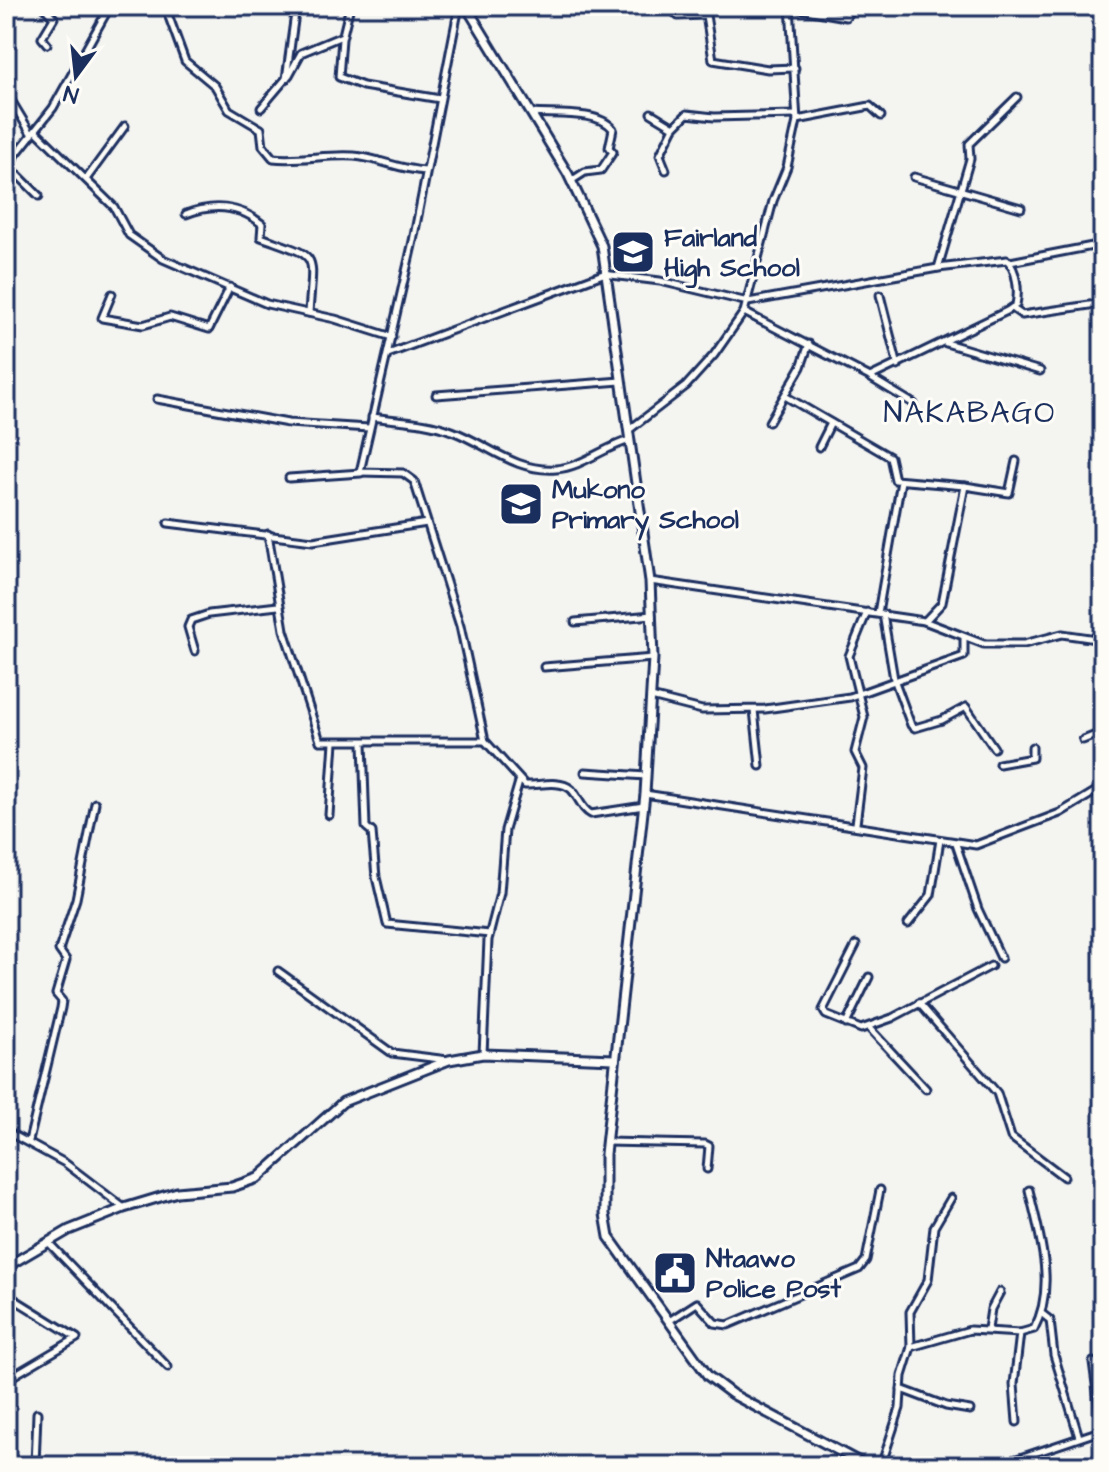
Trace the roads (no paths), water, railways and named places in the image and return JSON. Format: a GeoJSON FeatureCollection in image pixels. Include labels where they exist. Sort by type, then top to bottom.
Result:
{"type":"FeatureCollection","features":[{"type":"Feature","properties":{"kind":"street"},"geometry":{"type":"LineString","coordinates":[[43,6],[54,18],[42,38],[47,44]]}},
{"type":"Feature","properties":{"kind":"street"},"geometry":{"type":"LineString","coordinates":[[39,196],[7,166],[53,108],[110,6]]}},
{"type":"Feature","properties":{"kind":"street"},"geometry":{"type":"LineString","coordinates":[[165,6],[185,61],[215,86],[229,110],[261,129],[263,146],[273,158],[301,161],[354,156],[404,170],[426,171]]}},
{"type":"Feature","properties":{"kind":"street"},"geometry":{"type":"LineString","coordinates":[[286,79],[296,6]]}},
{"type":"Feature","properties":{"kind":"street"},"geometry":{"type":"LineString","coordinates":[[350,6],[342,36],[339,77],[344,82],[440,99]]}},
{"type":"Feature","properties":{"kind":"street"},"geometry":{"type":"LineString","coordinates":[[361,473],[392,337],[459,6]]}},
{"type":"Feature","properties":{"kind":"street"},"geometry":{"type":"LineString","coordinates":[[466,6],[571,181],[600,240],[650,581],[653,658],[645,794],[606,1142],[605,1214],[609,1237],[694,1360],[720,1386],[867,1466]]}},
{"type":"Feature","properties":{"kind":"street"},"geometry":{"type":"LineString","coordinates":[[670,6],[678,16],[706,15],[713,60],[768,69],[795,68]]}},
{"type":"Feature","properties":{"kind":"street"},"geometry":{"type":"LineString","coordinates":[[629,430],[686,386],[714,355],[748,302],[773,201],[787,167],[796,118],[790,6],[846,17],[852,6]]}},
{"type":"Feature","properties":{"kind":"street"},"geometry":{"type":"LineString","coordinates":[[261,108],[286,79],[301,53],[342,36]]}},
{"type":"Feature","properties":{"kind":"street"},"geometry":{"type":"LineString","coordinates":[[6,92],[34,133],[87,178],[119,211],[136,241],[179,268],[267,304],[392,337]]}},
{"type":"Feature","properties":{"kind":"street"},"geometry":{"type":"LineString","coordinates":[[938,268],[970,159],[969,144],[1017,97]]}},
{"type":"Feature","properties":{"kind":"street"},"geometry":{"type":"LineString","coordinates":[[666,170],[660,155],[674,127],[687,114],[796,118],[870,106],[881,116]]}},
{"type":"Feature","properties":{"kind":"street"},"geometry":{"type":"LineString","coordinates":[[532,113],[591,117],[606,121],[613,129],[609,148],[613,152],[604,166],[571,181]]}},
{"type":"Feature","properties":{"kind":"street"},"geometry":{"type":"LineString","coordinates":[[651,113],[674,127]]}},
{"type":"Feature","properties":{"kind":"street"},"geometry":{"type":"LineString","coordinates":[[87,178],[125,126]]}},
{"type":"Feature","properties":{"kind":"street"},"geometry":{"type":"LineString","coordinates":[[914,177],[1021,208]]}},
{"type":"Feature","properties":{"kind":"street"},"geometry":{"type":"LineString","coordinates":[[186,214],[220,206],[251,216],[262,224],[261,237],[307,254],[313,262],[309,313]]}},
{"type":"Feature","properties":{"kind":"street"},"geometry":{"type":"LineString","coordinates":[[388,354],[603,274],[660,281],[748,302],[938,268],[1010,262],[1103,244]]}},
{"type":"Feature","properties":{"kind":"street"},"geometry":{"type":"LineString","coordinates":[[870,377],[946,343],[1016,305],[1018,291],[1010,262]]}},
{"type":"Feature","properties":{"kind":"street"},"geometry":{"type":"LineString","coordinates":[[112,294],[102,318],[143,325],[170,317],[209,329],[230,287]]}},
{"type":"Feature","properties":{"kind":"street"},"geometry":{"type":"LineString","coordinates":[[880,295],[898,366]]}},
{"type":"Feature","properties":{"kind":"street"},"geometry":{"type":"LineString","coordinates":[[1012,308],[1022,315],[1103,303]]}},
{"type":"Feature","properties":{"kind":"street"},"geometry":{"type":"LineString","coordinates":[[744,312],[870,377],[914,404]]}},
{"type":"Feature","properties":{"kind":"street"},"geometry":{"type":"LineString","coordinates":[[946,343],[1040,371]]}},
{"type":"Feature","properties":{"kind":"street"},"geometry":{"type":"LineString","coordinates":[[769,422],[809,344]]}},
{"type":"Feature","properties":{"kind":"street"},"geometry":{"type":"LineString","coordinates":[[436,395],[621,381]]}},
{"type":"Feature","properties":{"kind":"street"},"geometry":{"type":"LineString","coordinates":[[785,396],[890,457],[895,480],[1009,493],[1016,461]]}},
{"type":"Feature","properties":{"kind":"street"},"geometry":{"type":"LineString","coordinates":[[157,399],[288,423],[369,428]]}},
{"type":"Feature","properties":{"kind":"street"},"geometry":{"type":"LineString","coordinates":[[372,417],[432,424],[477,442],[503,458],[541,469],[571,466],[608,446],[630,440]]}},
{"type":"Feature","properties":{"kind":"street"},"geometry":{"type":"LineString","coordinates":[[819,447],[831,423]]}},
{"type":"Feature","properties":{"kind":"street"},"geometry":{"type":"LineString","coordinates":[[289,478],[361,473],[410,476],[467,654],[485,741],[519,782],[530,786],[566,787],[591,814],[644,806]]}},
{"type":"Feature","properties":{"kind":"street"},"geometry":{"type":"LineString","coordinates":[[901,481],[880,614],[894,679],[913,727],[936,723],[966,707],[994,748]]}},
{"type":"Feature","properties":{"kind":"street"},"geometry":{"type":"LineString","coordinates":[[924,621],[942,603],[965,486]]}},
{"type":"Feature","properties":{"kind":"street"},"geometry":{"type":"LineString","coordinates":[[168,523],[318,541],[427,523]]}},
{"type":"Feature","properties":{"kind":"street"},"geometry":{"type":"LineString","coordinates":[[268,534],[278,606],[317,735],[324,743],[485,741]]}},
{"type":"Feature","properties":{"kind":"street"},"geometry":{"type":"LineString","coordinates":[[650,581],[924,621],[994,645],[1024,644],[1062,634],[1103,640]]}},
{"type":"Feature","properties":{"kind":"street"},"geometry":{"type":"LineString","coordinates":[[195,651],[188,627],[191,620],[209,614],[278,606]]}},
{"type":"Feature","properties":{"kind":"street"},"geometry":{"type":"LineString","coordinates":[[856,824],[863,768],[855,747],[864,717],[856,695],[850,647],[867,612]]}},
{"type":"Feature","properties":{"kind":"street"},"geometry":{"type":"LineString","coordinates":[[575,622],[653,614]]}},
{"type":"Feature","properties":{"kind":"street"},"geometry":{"type":"LineString","coordinates":[[650,697],[702,710],[754,710],[856,695],[964,656],[964,637]]}},
{"type":"Feature","properties":{"kind":"street"},"geometry":{"type":"LineString","coordinates":[[544,667],[653,658]]}},
{"type":"Feature","properties":{"kind":"street"},"geometry":{"type":"LineString","coordinates":[[754,710],[760,766]]}},
{"type":"Feature","properties":{"kind":"street"},"geometry":{"type":"LineString","coordinates":[[1083,740],[1103,735]]}},
{"type":"Feature","properties":{"kind":"street"},"geometry":{"type":"LineString","coordinates":[[329,815],[334,742]]}},
{"type":"Feature","properties":{"kind":"street"},"geometry":{"type":"LineString","coordinates":[[363,743],[366,827],[372,832],[376,877],[387,924],[490,934]]}},
{"type":"Feature","properties":{"kind":"street"},"geometry":{"type":"LineString","coordinates":[[999,764],[1032,758],[1032,747]]}},
{"type":"Feature","properties":{"kind":"street"},"geometry":{"type":"LineString","coordinates":[[585,772],[646,776]]}},
{"type":"Feature","properties":{"kind":"street"},"geometry":{"type":"LineString","coordinates":[[483,1054],[485,969],[500,893],[505,830],[519,782]]}},
{"type":"Feature","properties":{"kind":"street"},"geometry":{"type":"LineString","coordinates":[[645,794],[856,824],[976,845],[1060,813],[1103,787]]}},
{"type":"Feature","properties":{"kind":"street"},"geometry":{"type":"LineString","coordinates":[[29,1141],[61,1008],[62,1001],[56,994],[66,960],[59,950],[76,899],[95,803]]}},
{"type":"Feature","properties":{"kind":"street"},"geometry":{"type":"LineString","coordinates":[[908,924],[931,895],[940,840]]}},
{"type":"Feature","properties":{"kind":"street"},"geometry":{"type":"LineString","coordinates":[[956,843],[978,909],[1001,958]]}},
{"type":"Feature","properties":{"kind":"street"},"geometry":{"type":"LineString","coordinates":[[856,945],[823,1005],[826,1015],[846,1024],[870,1029],[926,1089]]}},
{"type":"Feature","properties":{"kind":"street"},"geometry":{"type":"LineString","coordinates":[[870,1029],[991,966]]}},
{"type":"Feature","properties":{"kind":"street"},"geometry":{"type":"LineString","coordinates":[[278,971],[392,1053],[449,1060]]}},
{"type":"Feature","properties":{"kind":"street"},"geometry":{"type":"LineString","coordinates":[[846,1024],[869,977]]}},
{"type":"Feature","properties":{"kind":"street"},"geometry":{"type":"LineString","coordinates":[[919,1003],[997,1093],[1011,1137],[1064,1177]]}},
{"type":"Feature","properties":{"kind":"street"},"geometry":{"type":"LineString","coordinates":[[6,1267],[48,1241],[124,1208],[177,1192],[248,1183],[270,1171],[343,1102],[449,1060],[483,1054],[614,1059]]}},
{"type":"Feature","properties":{"kind":"street"},"geometry":{"type":"LineString","coordinates":[[6,1131],[65,1163],[124,1208]]}},
{"type":"Feature","properties":{"kind":"street"},"geometry":{"type":"LineString","coordinates":[[606,1142],[705,1144],[709,1146],[707,1169]]}},
{"type":"Feature","properties":{"kind":"street"},"geometry":{"type":"LineString","coordinates":[[668,1322],[697,1303],[715,1323],[728,1325],[859,1269],[866,1260],[880,1190]]}},
{"type":"Feature","properties":{"kind":"street"},"geometry":{"type":"LineString","coordinates":[[911,1347],[988,1329],[1020,1333],[1034,1329],[1041,1313],[1046,1286],[1040,1228],[1029,1190]]}},
{"type":"Feature","properties":{"kind":"street"},"geometry":{"type":"LineString","coordinates":[[881,1466],[900,1408],[911,1347],[910,1312],[928,1280],[934,1227],[951,1198]]}},
{"type":"Feature","properties":{"kind":"street"},"geometry":{"type":"LineString","coordinates":[[48,1241],[168,1367]]}},
{"type":"Feature","properties":{"kind":"street"},"geometry":{"type":"LineString","coordinates":[[988,1329],[991,1309],[1000,1292]]}},
{"type":"Feature","properties":{"kind":"street"},"geometry":{"type":"LineString","coordinates":[[6,1294],[77,1338],[6,1380]]}},
{"type":"Feature","properties":{"kind":"street"},"geometry":{"type":"LineString","coordinates":[[1041,1313],[1050,1320],[1054,1355],[1079,1437]]}},
{"type":"Feature","properties":{"kind":"street"},"geometry":{"type":"LineString","coordinates":[[1017,1422],[1014,1384],[1020,1333]]}},
{"type":"Feature","properties":{"kind":"street"},"geometry":{"type":"LineString","coordinates":[[996,1466],[1102,1430],[1093,1362]]}},
{"type":"Feature","properties":{"kind":"street"},"geometry":{"type":"LineString","coordinates":[[901,1389],[946,1406],[970,1410]]}},
{"type":"Feature","properties":{"kind":"street"},"geometry":{"type":"LineString","coordinates":[[35,1466],[37,1413]]}},
{"type":"Feature","properties":{"kind":"place","name":"Fairland High School"},"geometry":{"type":"Point","coordinates":[633,252]}},
{"type":"Feature","properties":{"kind":"place","name":"Mukono Primary School"},"geometry":{"type":"Point","coordinates":[521,504]}},
{"type":"Feature","properties":{"kind":"place","name":"Ntaawo Police Post"},"geometry":{"type":"Point","coordinates":[675,1273]}},
{"type":"Feature","properties":{"kind":"district","name":"NAKABAGO"},"geometry":{"type":"Point","coordinates":[970,412]}}]}
